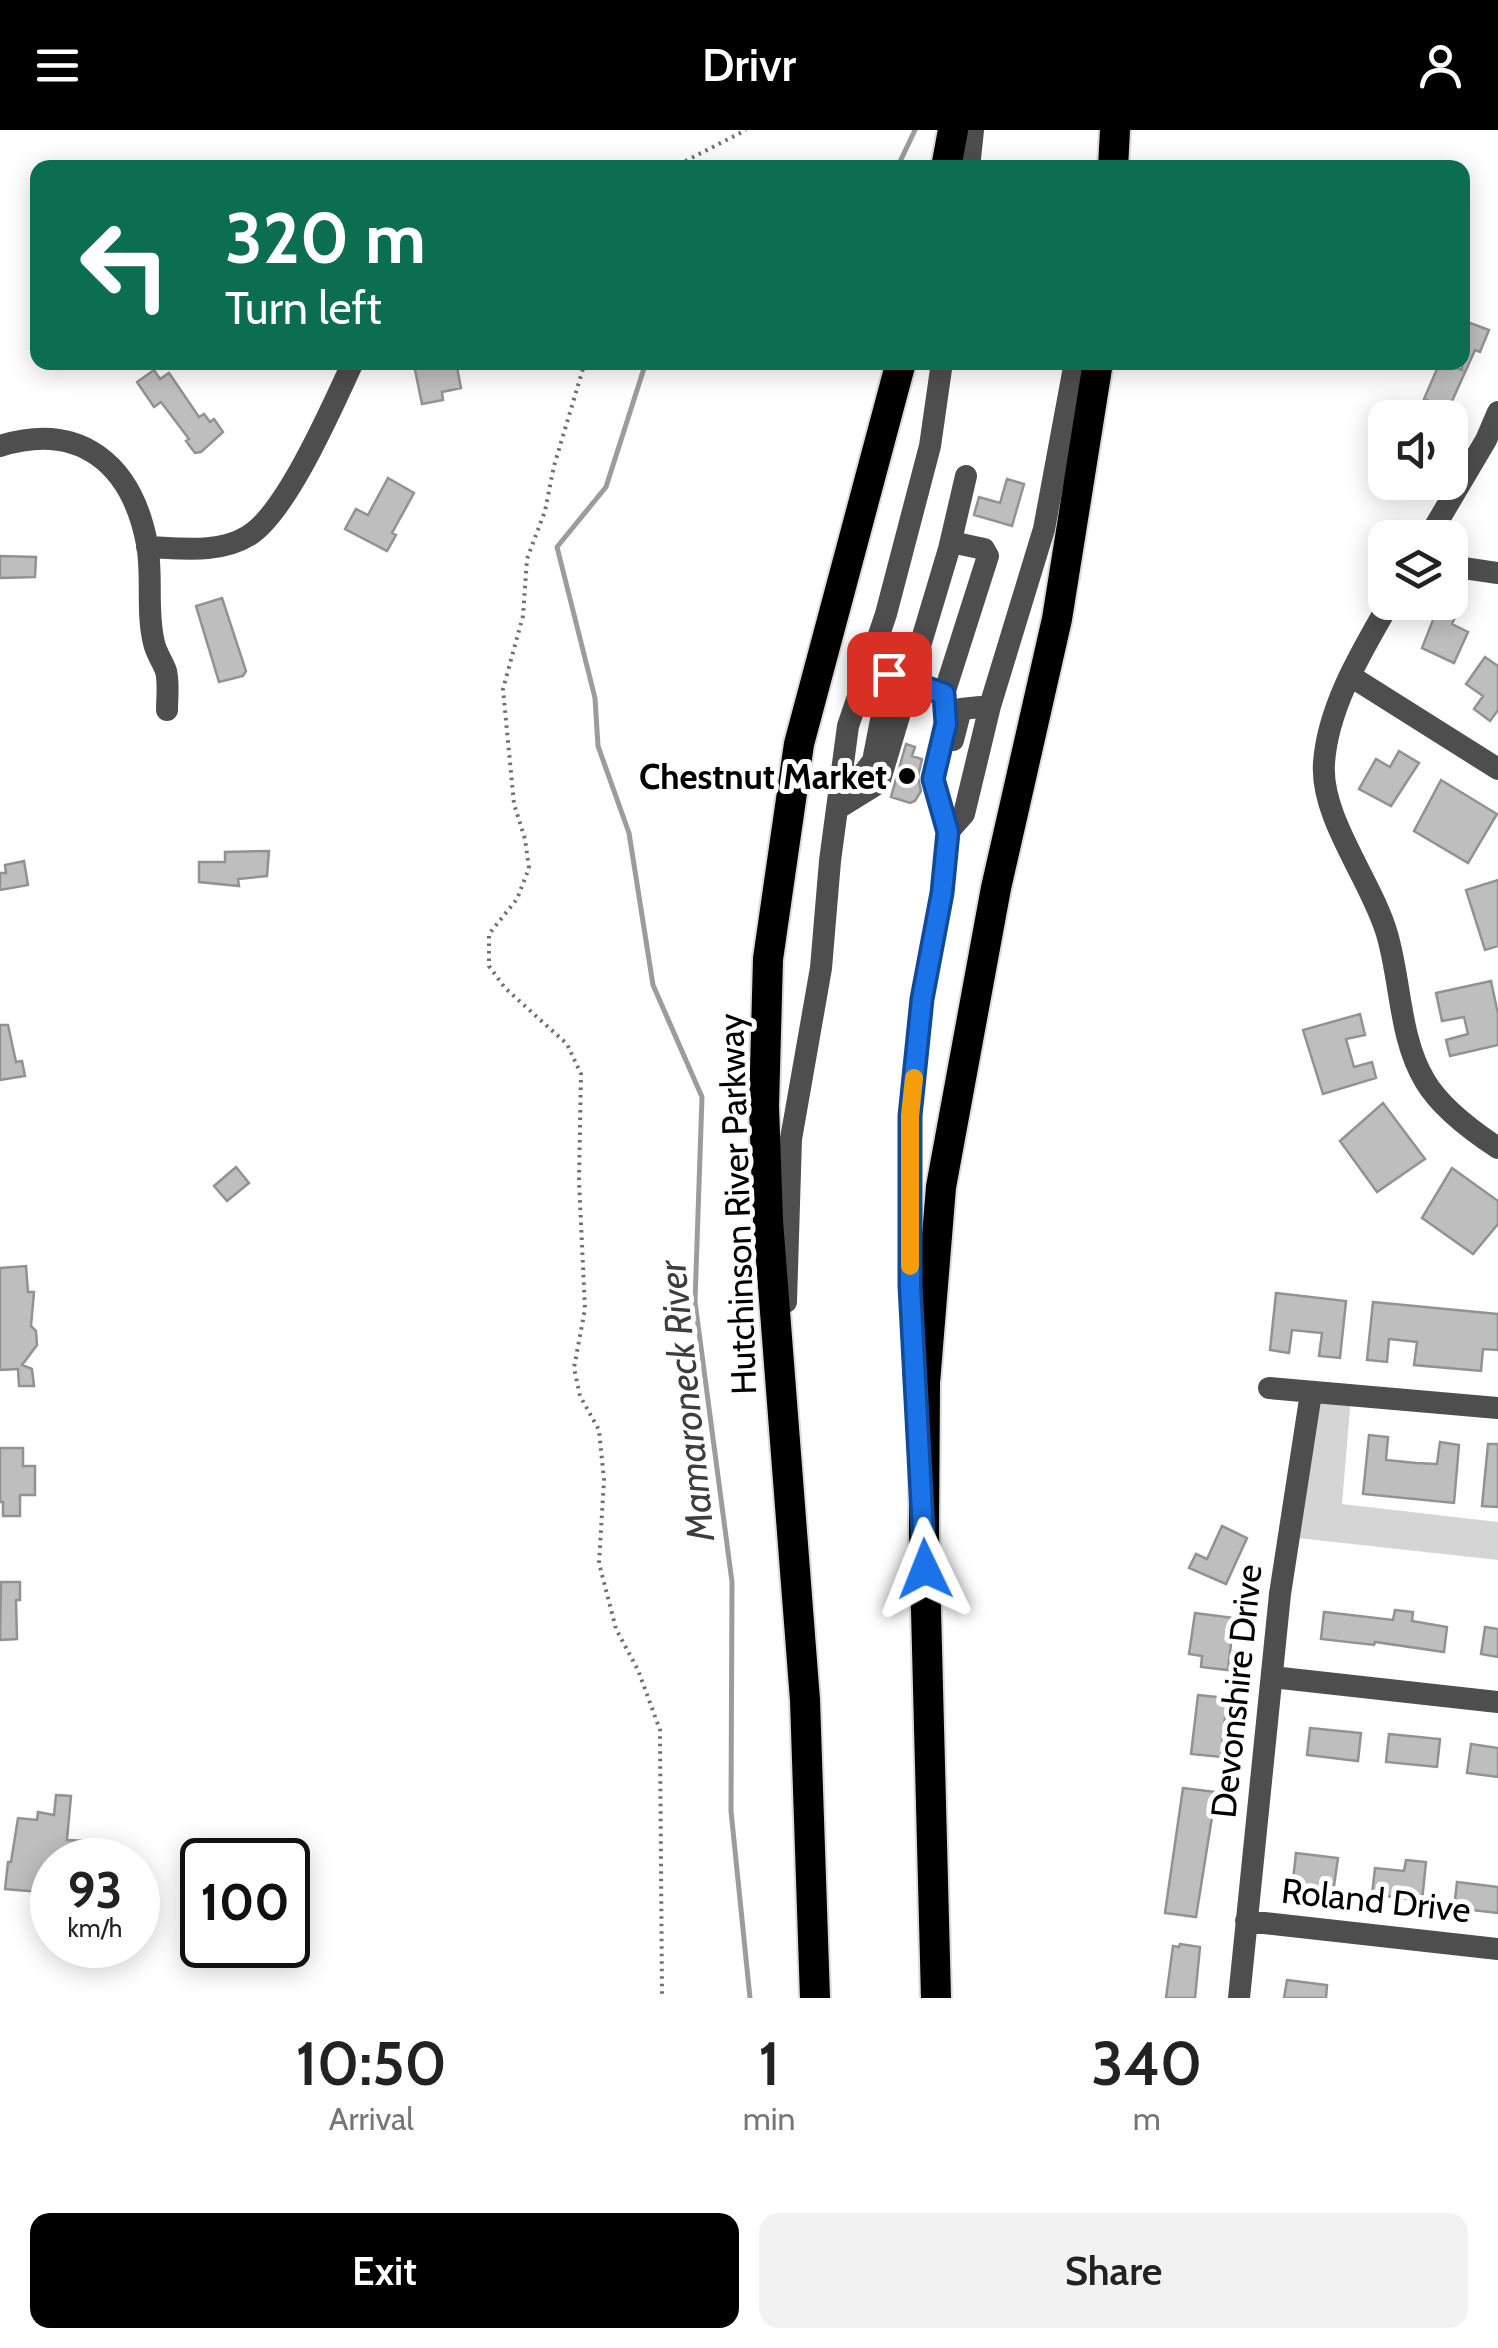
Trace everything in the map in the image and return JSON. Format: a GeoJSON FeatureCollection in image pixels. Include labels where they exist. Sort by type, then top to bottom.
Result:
{"type":"FeatureCollection","features":[{"type":"Feature","properties":{"kind":"highway","name":"Hutchinson River Parkway"},"geometry":{"type":"LineString","coordinates":[[814,1993],[806,1700],[768,1221],[764,1106],[768,959],[799,744],[898,370]]}},
{"type":"Feature","properties":{"kind":"highway"},"geometry":{"type":"LineString","coordinates":[[936,1998],[924,1532],[925,1383],[941,1187],[996,888],[1057,619],[1097,370]]}},
{"type":"Feature","properties":{"kind":"street"},"geometry":{"type":"LineString","coordinates":[[148,547],[217,547],[247,537],[270,518],[349,370]]}},
{"type":"Feature","properties":{"kind":"street"},"geometry":{"type":"LineString","coordinates":[[782,1410],[791,1139],[821,968],[848,726],[886,614],[930,446],[941,370]]}},
{"type":"Feature","properties":{"kind":"street"},"geometry":{"type":"LineString","coordinates":[[948,832],[964,814],[990,706],[1044,529],[1073,370]]}},
{"type":"Feature","properties":{"kind":"street"},"geometry":{"type":"LineString","coordinates":[[1439,520],[1498,412]]}},
{"type":"Feature","properties":{"kind":"street"},"geometry":{"type":"LineString","coordinates":[[0,446],[27,438],[57,437],[86,446],[110,463],[129,492],[148,547],[154,644],[166,673],[167,710]]}},
{"type":"Feature","properties":{"kind":"street"},"geometry":{"type":"LineString","coordinates":[[837,809],[879,782],[949,549],[966,476]]}},
{"type":"Feature","properties":{"kind":"street"},"geometry":{"type":"LineString","coordinates":[[924,1532],[910,1286],[910,1116],[922,999],[942,893],[948,832],[933,779],[946,724],[944,694],[988,556],[984,548],[956,543],[949,549]]}},
{"type":"Feature","properties":{"kind":"street"},"geometry":{"type":"LineString","coordinates":[[1468,569],[1498,573]]}},
{"type":"Feature","properties":{"kind":"street"},"geometry":{"type":"LineString","coordinates":[[1381,620],[1329,726],[1325,790],[1377,902],[1414,1057],[1425,1081],[1452,1111],[1498,1148]]}},
{"type":"Feature","properties":{"kind":"street"},"geometry":{"type":"LineString","coordinates":[[869,664],[909,683],[990,706]]}},
{"type":"Feature","properties":{"kind":"street"},"geometry":{"type":"LineString","coordinates":[[1352,677],[1498,769]]}},
{"type":"Feature","properties":{"kind":"street"},"geometry":{"type":"LineString","coordinates":[[1269,1388],[1498,1408]]}},
{"type":"Feature","properties":{"kind":"street","name":"Devonshire Drive"},"geometry":{"type":"LineString","coordinates":[[1239,1998],[1280,1594],[1311,1393]]}},
{"type":"Feature","properties":{"kind":"street"},"geometry":{"type":"LineString","coordinates":[[1272,1676],[1498,1702]]}},
{"type":"Feature","properties":{"kind":"street","name":"Roland Drive"},"geometry":{"type":"LineString","coordinates":[[1246,1921],[1498,1948]]}},
{"type":"Feature","properties":{"kind":"path"},"geometry":{"type":"LineString","coordinates":[[688,160],[746,130]]}},
{"type":"Feature","properties":{"kind":"path"},"geometry":{"type":"LineString","coordinates":[[583,370],[554,466],[545,512],[527,559],[523,616],[503,689],[514,804],[529,868],[517,898],[490,934],[488,966],[504,988],[567,1044],[581,1074],[578,1181],[584,1309],[574,1368],[580,1396],[599,1430],[604,1480],[600,1562],[616,1629],[638,1670],[660,1730],[662,1998]]}},
{"type":"Feature","properties":{"kind":"shaded area"},"geometry":{"type":"Polygon","coordinates":[[[1311,1393],[1351,1396],[1342,1504],[1498,1522],[1498,1560],[1289,1537],[1311,1393]]]}},
{"type":"Feature","properties":{"kind":"building"},"geometry":{"type":"Polygon","coordinates":[[[1470,323],[1489,330],[1480,352],[1475,350],[1470,361],[1470,323]]]}},
{"type":"Feature","properties":{"kind":"building"},"geometry":{"type":"Polygon","coordinates":[[[154,370],[160,379],[169,373],[199,417],[204,414],[210,422],[214,419],[223,432],[201,452],[195,453],[161,402],[154,407],[137,382],[154,370]]]}},
{"type":"Feature","properties":{"kind":"building"},"geometry":{"type":"Polygon","coordinates":[[[415,370],[458,370],[461,388],[442,392],[443,400],[422,404],[415,370]]]}},
{"type":"Feature","properties":{"kind":"building"},"geometry":{"type":"Polygon","coordinates":[[[1437,370],[1466,370],[1452,400],[1426,400],[1437,370]]]}},
{"type":"Feature","properties":{"kind":"building"},"geometry":{"type":"Polygon","coordinates":[[[388,478],[414,493],[392,533],[396,535],[387,551],[345,529],[356,509],[368,515],[388,478]]]}},
{"type":"Feature","properties":{"kind":"building"},"geometry":{"type":"Polygon","coordinates":[[[1007,479],[1024,484],[1012,526],[974,515],[979,497],[1000,503],[1007,479]]]}},
{"type":"Feature","properties":{"kind":"building"},"geometry":{"type":"Polygon","coordinates":[[[0,556],[36,557],[35,577],[0,578],[0,556]]]}},
{"type":"Feature","properties":{"kind":"building"},"geometry":{"type":"Polygon","coordinates":[[[222,598],[246,671],[243,676],[219,682],[196,606],[222,598]]]}},
{"type":"Feature","properties":{"kind":"building"},"geometry":{"type":"Polygon","coordinates":[[[1433,620],[1454,620],[1452,624],[1468,632],[1454,663],[1422,648],[1433,620]]]}},
{"type":"Feature","properties":{"kind":"building"},"geometry":{"type":"Polygon","coordinates":[[[1485,657],[1498,666],[1498,710],[1490,721],[1474,709],[1483,696],[1466,684],[1485,657]]]}},
{"type":"Feature","properties":{"kind":"building","name":"Chestnut Market"},"geometry":{"type":"Polygon","coordinates":[[[906,744],[915,747],[912,756],[922,759],[918,777],[921,791],[910,803],[891,797],[906,744]]]}},
{"type":"Feature","properties":{"kind":"building"},"geometry":{"type":"Polygon","coordinates":[[[1399,751],[1419,763],[1391,806],[1359,789],[1376,759],[1390,767],[1399,751]]]}},
{"type":"Feature","properties":{"kind":"building"},"geometry":{"type":"Polygon","coordinates":[[[1441,780],[1497,814],[1468,863],[1414,831],[1441,780]]]}},
{"type":"Feature","properties":{"kind":"building"},"geometry":{"type":"Polygon","coordinates":[[[269,851],[267,876],[238,879],[239,886],[199,882],[199,862],[225,862],[225,852],[269,851]]]}},
{"type":"Feature","properties":{"kind":"building"},"geometry":{"type":"Polygon","coordinates":[[[24,861],[28,885],[0,890],[0,873],[6,873],[5,865],[24,861]]]}},
{"type":"Feature","properties":{"kind":"building"},"geometry":{"type":"Polygon","coordinates":[[[1498,880],[1498,946],[1485,950],[1466,890],[1498,880]]]}},
{"type":"Feature","properties":{"kind":"building"},"geometry":{"type":"Polygon","coordinates":[[[1491,981],[1498,1014],[1498,1045],[1450,1056],[1446,1040],[1468,1034],[1464,1017],[1442,1021],[1436,993],[1491,981]]]}},
{"type":"Feature","properties":{"kind":"building"},"geometry":{"type":"Polygon","coordinates":[[[1360,1014],[1365,1035],[1346,1039],[1354,1067],[1372,1062],[1376,1078],[1323,1094],[1303,1030],[1360,1014]]]}},
{"type":"Feature","properties":{"kind":"building"},"geometry":{"type":"Polygon","coordinates":[[[0,1025],[8,1025],[16,1062],[22,1061],[25,1076],[0,1080],[0,1025]]]}},
{"type":"Feature","properties":{"kind":"building"},"geometry":{"type":"Polygon","coordinates":[[[1383,1103],[1425,1159],[1377,1192],[1340,1141],[1383,1103]]]}},
{"type":"Feature","properties":{"kind":"building"},"geometry":{"type":"Polygon","coordinates":[[[236,1167],[249,1183],[227,1201],[214,1186],[236,1167]]]}},
{"type":"Feature","properties":{"kind":"building"},"geometry":{"type":"Polygon","coordinates":[[[1452,1168],[1498,1201],[1498,1224],[1473,1254],[1422,1218],[1452,1168]]]}},
{"type":"Feature","properties":{"kind":"building"},"geometry":{"type":"Polygon","coordinates":[[[26,1266],[28,1292],[34,1292],[31,1326],[36,1331],[37,1345],[22,1365],[32,1369],[34,1386],[19,1386],[18,1369],[0,1370],[0,1268],[26,1266]]]}},
{"type":"Feature","properties":{"kind":"building"},"geometry":{"type":"Polygon","coordinates":[[[1276,1293],[1346,1301],[1340,1358],[1319,1356],[1322,1333],[1292,1330],[1289,1353],[1270,1350],[1276,1293]]]}},
{"type":"Feature","properties":{"kind":"building"},"geometry":{"type":"Polygon","coordinates":[[[1373,1302],[1498,1314],[1498,1350],[1483,1349],[1481,1371],[1414,1365],[1417,1342],[1389,1339],[1387,1362],[1367,1360],[1373,1302]]]}},
{"type":"Feature","properties":{"kind":"building"},"geometry":{"type":"Polygon","coordinates":[[[1369,1435],[1388,1437],[1386,1460],[1437,1464],[1440,1442],[1459,1445],[1454,1503],[1363,1494],[1369,1435]]]}},
{"type":"Feature","properties":{"kind":"building"},"geometry":{"type":"Polygon","coordinates":[[[1488,1444],[1498,1444],[1498,1507],[1482,1506],[1488,1444]]]}},
{"type":"Feature","properties":{"kind":"building"},"geometry":{"type":"Polygon","coordinates":[[[0,1448],[23,1448],[23,1466],[35,1466],[35,1495],[20,1495],[20,1516],[3,1516],[0,1448]]]}},
{"type":"Feature","properties":{"kind":"building"},"geometry":{"type":"Polygon","coordinates":[[[1222,1526],[1247,1538],[1226,1584],[1189,1568],[1196,1554],[1207,1559],[1222,1526]]]}},
{"type":"Feature","properties":{"kind":"building"},"geometry":{"type":"Polygon","coordinates":[[[1,1582],[20,1582],[20,1600],[16,1600],[17,1639],[0,1640],[1,1582]]]}},
{"type":"Feature","properties":{"kind":"building"},"geometry":{"type":"Polygon","coordinates":[[[1395,1610],[1413,1612],[1412,1621],[1447,1627],[1444,1652],[1321,1639],[1324,1612],[1393,1620],[1395,1610]]]}},
{"type":"Feature","properties":{"kind":"building"},"geometry":{"type":"Polygon","coordinates":[[[1195,1613],[1234,1618],[1228,1670],[1201,1667],[1202,1656],[1189,1654],[1195,1613]]]}},
{"type":"Feature","properties":{"kind":"building"},"geometry":{"type":"Polygon","coordinates":[[[1485,1627],[1498,1629],[1498,1657],[1481,1654],[1485,1627]]]}},
{"type":"Feature","properties":{"kind":"building"},"geometry":{"type":"Polygon","coordinates":[[[1198,1695],[1227,1698],[1221,1757],[1191,1754],[1198,1695]]]}},
{"type":"Feature","properties":{"kind":"building"},"geometry":{"type":"Polygon","coordinates":[[[1310,1728],[1361,1733],[1358,1761],[1307,1755],[1310,1728]]]}},
{"type":"Feature","properties":{"kind":"building"},"geometry":{"type":"Polygon","coordinates":[[[1389,1734],[1440,1739],[1437,1767],[1386,1762],[1389,1734]]]}},
{"type":"Feature","properties":{"kind":"building"},"geometry":{"type":"Polygon","coordinates":[[[1471,1744],[1498,1748],[1498,1777],[1467,1773],[1471,1744]]]}},
{"type":"Feature","properties":{"kind":"building"},"geometry":{"type":"Polygon","coordinates":[[[1183,1788],[1216,1792],[1196,1917],[1165,1913],[1183,1788]]]}},
{"type":"Feature","properties":{"kind":"building"},"geometry":{"type":"Polygon","coordinates":[[[56,1795],[71,1796],[67,1838],[30,1838],[30,1891],[5,1889],[18,1818],[37,1820],[38,1812],[54,1815],[56,1795]]]}},
{"type":"Feature","properties":{"kind":"building"},"geometry":{"type":"Polygon","coordinates":[[[1296,1853],[1338,1858],[1333,1893],[1292,1889],[1296,1853]]]}},
{"type":"Feature","properties":{"kind":"building"},"geometry":{"type":"Polygon","coordinates":[[[1406,1860],[1426,1862],[1422,1901],[1372,1894],[1375,1868],[1404,1871],[1406,1860]]]}},
{"type":"Feature","properties":{"kind":"building"},"geometry":{"type":"Polygon","coordinates":[[[1457,1882],[1498,1887],[1498,1913],[1454,1908],[1457,1882]]]}},
{"type":"Feature","properties":{"kind":"building"},"geometry":{"type":"Polygon","coordinates":[[[1173,1946],[1200,1947],[1195,1998],[1166,1998],[1173,1946]]]}},
{"type":"Feature","properties":{"kind":"building"},"geometry":{"type":"Polygon","coordinates":[[[1287,1980],[1327,1985],[1326,1998],[1284,1998],[1287,1980]]]}},
{"type":"Feature","properties":{"kind":"waterway","name":"Mamaroneck River"},"geometry":{"type":"LineString","coordinates":[[901,160],[915,130]]}},
{"type":"Feature","properties":{"kind":"waterway","name":"Mamaroneck River"},"geometry":{"type":"LineString","coordinates":[[643,370],[606,487],[557,547],[595,698],[598,746],[629,833],[653,985],[702,1097],[695,1302],[732,1582],[731,1811],[750,1998]]}},
{"type":"Feature","properties":{"kind":"slow traffic"},"geometry":{"type":"LineString","coordinates":[[910,1266],[910,1116],[914,1078]]}},
{"type":"Feature","properties":{"kind":"place","name":"Chestnut Market"},"geometry":{"type":"Point","coordinates":[907,776]}},
{"type":"Feature","properties":{"kind":"route"},"geometry":{"type":"LineString","coordinates":[[889,674],[944,694],[946,724],[933,779],[948,832],[942,893],[922,999],[910,1116],[912,1356],[925,1569]]}}]}
